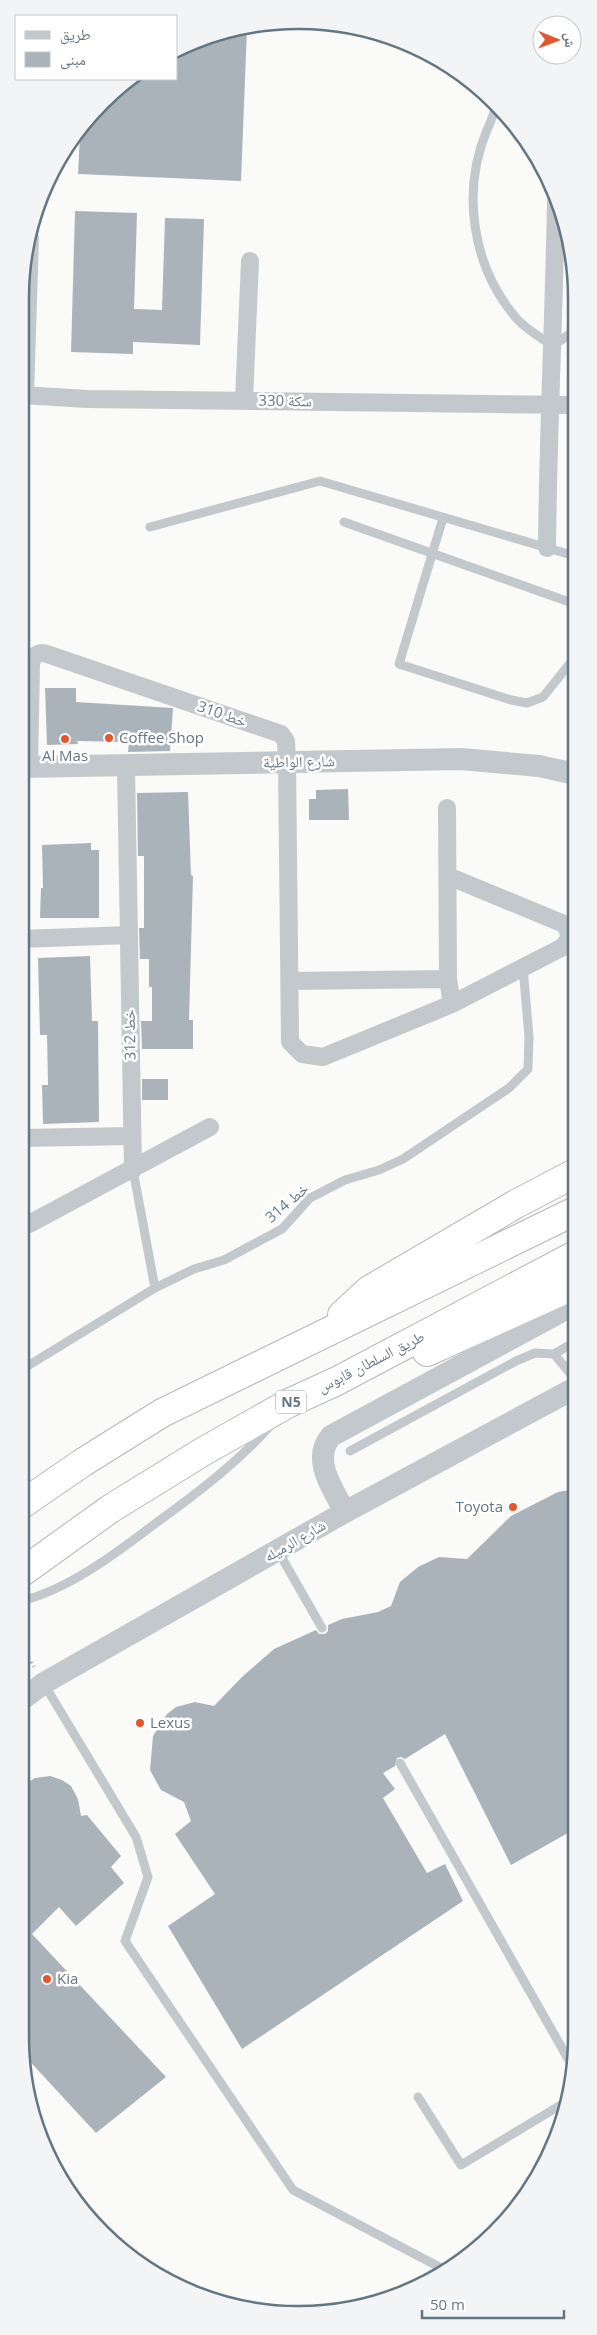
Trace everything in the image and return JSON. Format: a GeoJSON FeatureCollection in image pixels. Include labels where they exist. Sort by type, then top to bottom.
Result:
{"type":"FeatureCollection","features":[{"type":"Feature","properties":{"kind":"highway"},"geometry":{"type":"LineString","coordinates":[[323,1333],[369,1290],[516,1204],[568,1177]]}},
{"type":"Feature","properties":{"kind":"highway"},"geometry":{"type":"LineString","coordinates":[[29,1499],[82,1463],[162,1413],[568,1214]]}},
{"type":"Feature","properties":{"kind":"highway","name":"طريق السلطان قابوس"},"geometry":{"type":"LineString","coordinates":[[29,1567],[110,1509],[204,1451],[289,1403],[338,1381],[568,1259]]}},
{"type":"Feature","properties":{"kind":"highway"},"geometry":{"type":"LineString","coordinates":[[338,1381],[382,1372],[568,1288]]}},
{"type":"Feature","properties":{"kind":"street"},"geometry":{"type":"LineString","coordinates":[[548,548],[549,404],[553,346],[556,218]]}},
{"type":"Feature","properties":{"kind":"street"},"geometry":{"type":"LineString","coordinates":[[244,400],[250,261]]}},
{"type":"Feature","properties":{"kind":"street","name":"سكة 330"},"geometry":{"type":"LineString","coordinates":[[29,395],[87,399],[568,405]]}},
{"type":"Feature","properties":{"kind":"street","name":"خط 310"},"geometry":{"type":"LineString","coordinates":[[29,698],[31,664],[34,657],[44,653],[278,733],[286,741],[288,762],[290,1042],[302,1054],[323,1057],[452,1004]]}},
{"type":"Feature","properties":{"kind":"street","name":"شارع الواطية"},"geometry":{"type":"LineString","coordinates":[[29,767],[460,759],[539,766],[568,772]]}},
{"type":"Feature","properties":{"kind":"street","name":"خط 312"},"geometry":{"type":"LineString","coordinates":[[126,766],[133,1170]]}},
{"type":"Feature","properties":{"kind":"street"},"geometry":{"type":"LineString","coordinates":[[447,808],[448,979],[452,1004],[561,948],[568,938]]}},
{"type":"Feature","properties":{"kind":"street"},"geometry":{"type":"LineString","coordinates":[[448,876],[564,924],[568,932]]}},
{"type":"Feature","properties":{"kind":"street"},"geometry":{"type":"LineString","coordinates":[[29,939],[129,935]]}},
{"type":"Feature","properties":{"kind":"street"},"geometry":{"type":"LineString","coordinates":[[290,981],[448,979]]}},
{"type":"Feature","properties":{"kind":"street"},"geometry":{"type":"LineString","coordinates":[[29,1224],[133,1170],[210,1127]]}},
{"type":"Feature","properties":{"kind":"street"},"geometry":{"type":"LineString","coordinates":[[29,1138],[132,1136]]}},
{"type":"Feature","properties":{"kind":"street"},"geometry":{"type":"LineString","coordinates":[[345,1512],[322,1465],[325,1442],[331,1436],[568,1308]]}},
{"type":"Feature","properties":{"kind":"street","name":"شارع الرميله"},"geometry":{"type":"LineString","coordinates":[[29,1695],[44,1683],[345,1512],[568,1392]]}},
{"type":"Feature","properties":{"kind":"lane"},"geometry":{"type":"LineString","coordinates":[[494,114],[479,149],[472,194],[476,239],[492,282],[517,320],[553,346],[568,335]]}},
{"type":"Feature","properties":{"kind":"lane"},"geometry":{"type":"LineString","coordinates":[[150,527],[320,482],[568,554]]}},
{"type":"Feature","properties":{"kind":"lane"},"geometry":{"type":"LineString","coordinates":[[443,518],[399,664],[511,700],[527,703],[543,697],[568,666]]}},
{"type":"Feature","properties":{"kind":"lane"},"geometry":{"type":"LineString","coordinates":[[344,522],[568,602]]}},
{"type":"Feature","properties":{"kind":"lane","name":"خط 314"},"geometry":{"type":"LineString","coordinates":[[29,1365],[155,1288],[194,1269],[224,1260],[250,1248],[282,1229],[310,1198],[345,1180],[379,1170],[402,1159],[509,1088],[528,1069],[529,1037],[523,967]]}},
{"type":"Feature","properties":{"kind":"lane"},"geometry":{"type":"LineString","coordinates":[[133,1170],[155,1288]]}},
{"type":"Feature","properties":{"kind":"lane"},"geometry":{"type":"LineString","coordinates":[[350,1450],[516,1361],[535,1353],[554,1354],[568,1346]]}},
{"type":"Feature","properties":{"kind":"lane"},"geometry":{"type":"LineString","coordinates":[[554,1354],[568,1371]]}},
{"type":"Feature","properties":{"kind":"lane"},"geometry":{"type":"LineString","coordinates":[[29,1598],[75,1578],[122,1549],[198,1493],[262,1435],[289,1403]]}},
{"type":"Feature","properties":{"kind":"lane"},"geometry":{"type":"LineString","coordinates":[[278,1551],[322,1628]]}},
{"type":"Feature","properties":{"kind":"lane"},"geometry":{"type":"LineString","coordinates":[[44,1683],[136,1837],[148,1877],[125,1941],[293,2190],[439,2267]]}},
{"type":"Feature","properties":{"kind":"lane"},"geometry":{"type":"LineString","coordinates":[[400,1763],[568,2058]]}},
{"type":"Feature","properties":{"kind":"lane"},"geometry":{"type":"LineString","coordinates":[[418,2098],[461,2165],[559,2106]]}},
{"type":"Feature","properties":{"kind":"path"},"geometry":{"type":"LineString","coordinates":[[29,1659],[44,1683]]}},
{"type":"Feature","properties":{"kind":"building"},"geometry":{"type":"Polygon","coordinates":[[[247,34],[241,181],[78,174],[80,140],[108,108],[134,84],[140,80],[178,80],[178,58],[212,43],[247,34]]]}},
{"type":"Feature","properties":{"kind":"building"},"geometry":{"type":"Polygon","coordinates":[[[75,211],[137,213],[134,309],[162,310],[165,218],[204,219],[200,345],[133,342],[133,354],[71,352],[75,211]]]}},
{"type":"Feature","properties":{"kind":"building"},"geometry":{"type":"Polygon","coordinates":[[[45,688],[76,688],[76,702],[173,708],[170,751],[128,752],[129,742],[77,741],[78,744],[47,745],[45,688]]]}},
{"type":"Feature","properties":{"kind":"building"},"geometry":{"type":"Polygon","coordinates":[[[348,789],[349,820],[309,820],[309,799],[316,799],[316,790],[348,789]]]}},
{"type":"Feature","properties":{"kind":"building"},"geometry":{"type":"Polygon","coordinates":[[[188,792],[191,875],[193,876],[189,1020],[193,1020],[193,1049],[142,1049],[141,1021],[152,1021],[152,987],[149,987],[149,959],[140,959],[139,928],[144,928],[144,856],[138,856],[137,793],[188,792]]]}},
{"type":"Feature","properties":{"kind":"building"},"geometry":{"type":"Polygon","coordinates":[[[91,843],[91,850],[99,850],[99,918],[40,918],[41,888],[43,888],[42,845],[91,843]]]}},
{"type":"Feature","properties":{"kind":"building"},"geometry":{"type":"Polygon","coordinates":[[[90,956],[92,1021],[98,1021],[99,1122],[43,1124],[42,1085],[48,1085],[47,1035],[40,1035],[38,958],[90,956]]]}},
{"type":"Feature","properties":{"kind":"building"},"geometry":{"type":"Polygon","coordinates":[[[142,1079],[168,1079],[168,1100],[142,1100],[142,1079]]]}},
{"type":"Feature","properties":{"kind":"building"},"geometry":{"type":"Polygon","coordinates":[[[568,1490],[568,1833],[511,1865],[445,1734],[405,1759],[397,1758],[395,1766],[383,1773],[395,1789],[383,1798],[427,1873],[445,1864],[463,1901],[242,2049],[168,1926],[215,1894],[175,1834],[191,1821],[184,1802],[161,1790],[150,1770],[153,1736],[167,1714],[176,1707],[195,1702],[214,1706],[242,1677],[274,1649],[316,1630],[319,1634],[325,1634],[328,1631],[328,1625],[342,1619],[378,1612],[391,1606],[400,1582],[418,1567],[439,1557],[467,1559],[511,1516],[558,1492],[568,1490]]]}},
{"type":"Feature","properties":{"kind":"building"},"geometry":{"type":"Polygon","coordinates":[[[50,1776],[62,1780],[71,1786],[78,1799],[81,1816],[87,1815],[121,1856],[111,1867],[124,1883],[76,1926],[59,1907],[32,1934],[166,2077],[96,2133],[30,2061],[29,1782],[35,1778],[50,1776]]]}},
{"type":"Feature","properties":{"kind":"place","name":"Coffee Shop"},"geometry":{"type":"Point","coordinates":[109,738]}},
{"type":"Feature","properties":{"kind":"place","name":"Al Mas"},"geometry":{"type":"Point","coordinates":[65,739]}},
{"type":"Feature","properties":{"kind":"place","name":"Toyota"},"geometry":{"type":"Point","coordinates":[513,1507]}},
{"type":"Feature","properties":{"kind":"place","name":"Lexus"},"geometry":{"type":"Point","coordinates":[140,1723]}},
{"type":"Feature","properties":{"kind":"place","name":"Kia"},"geometry":{"type":"Point","coordinates":[47,1979]}}]}
